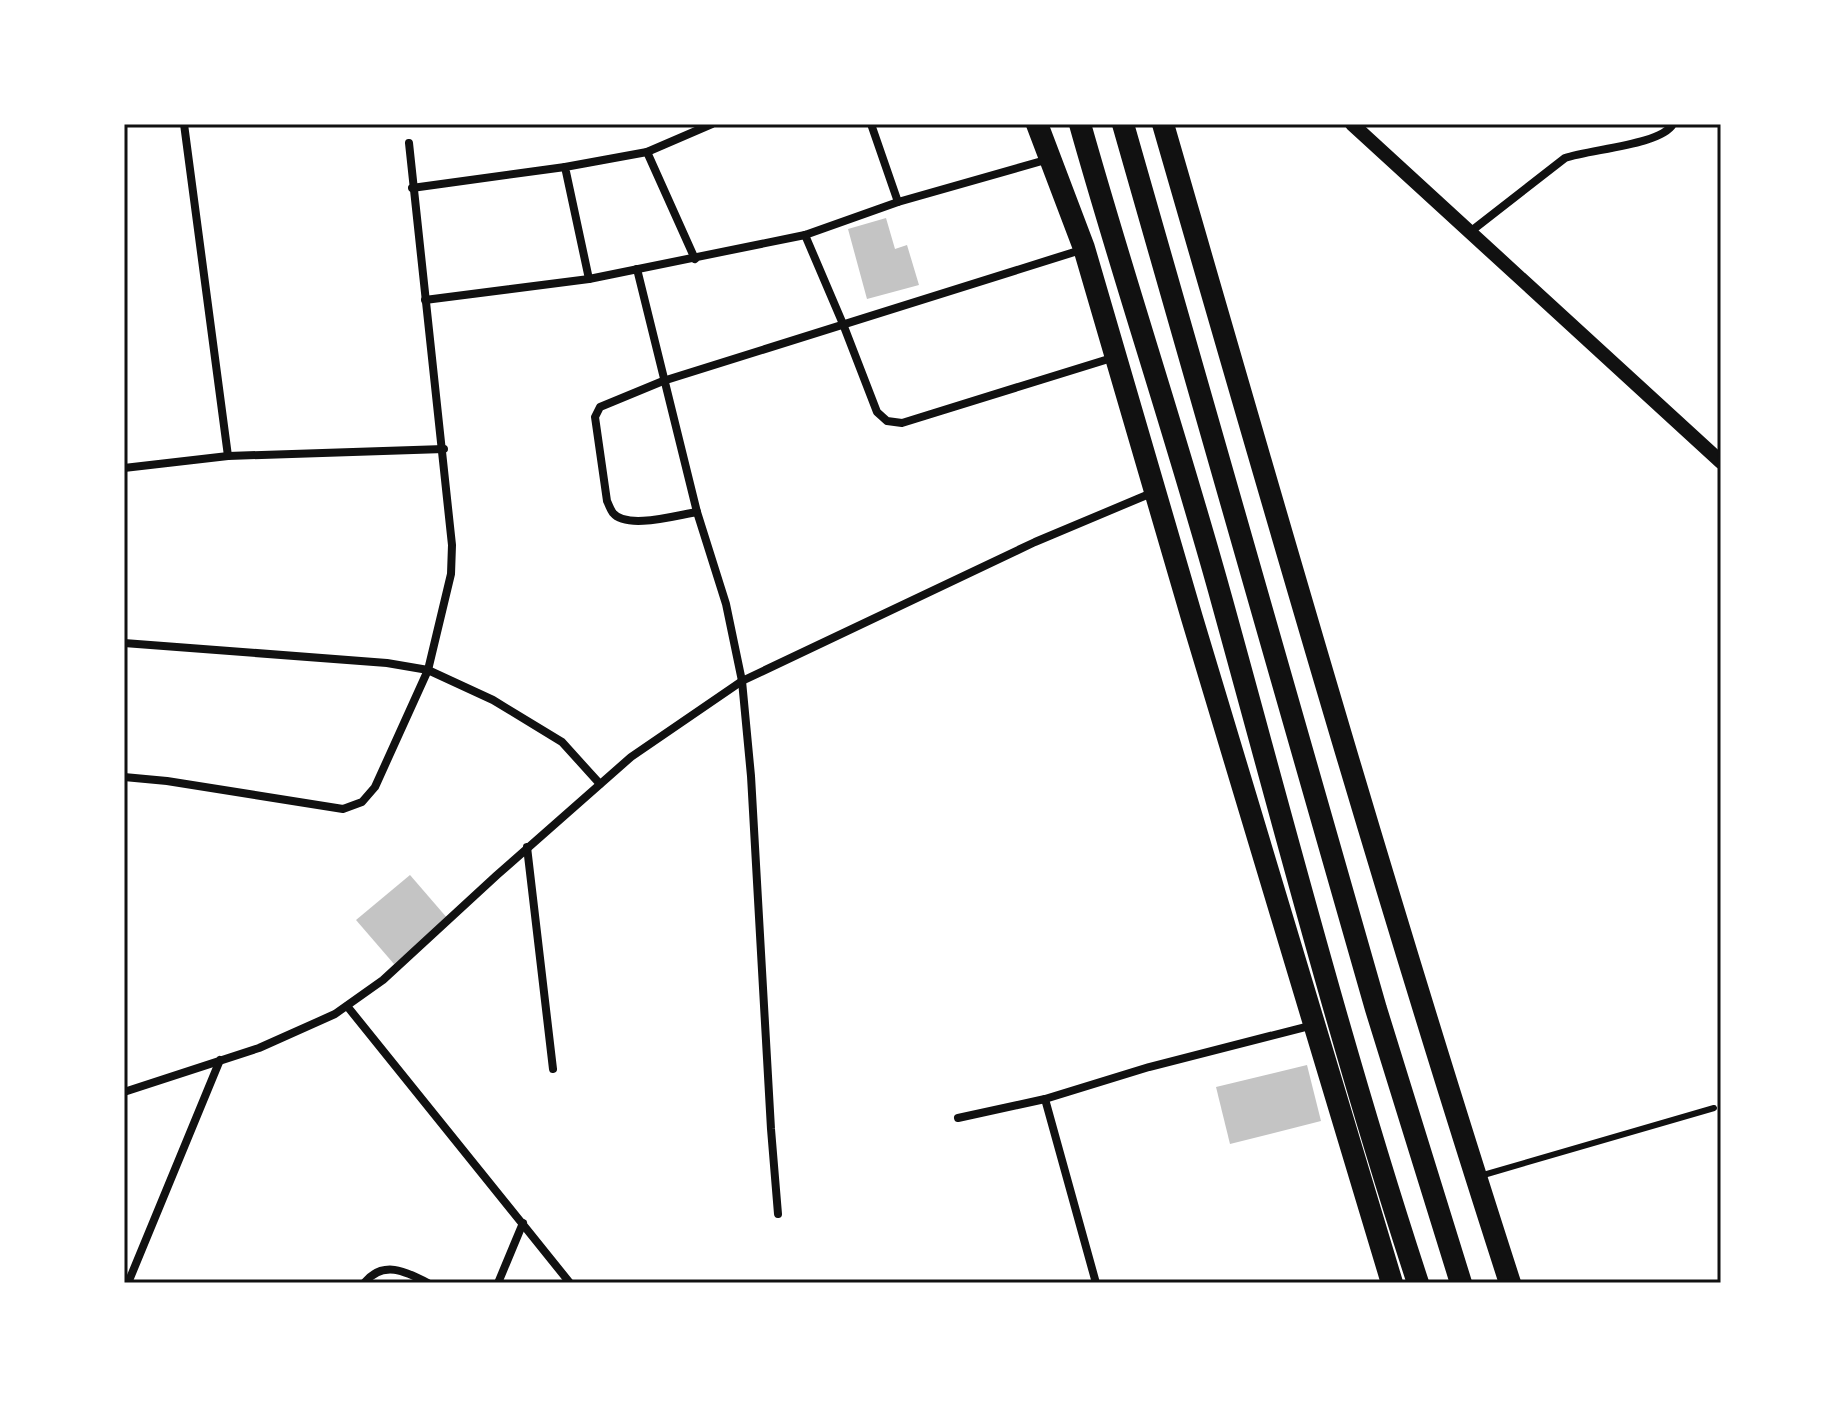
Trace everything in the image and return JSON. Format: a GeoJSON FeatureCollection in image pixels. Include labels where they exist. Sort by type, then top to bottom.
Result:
{"type":"FeatureCollection","features":[{"type":"Feature","properties":{"kind":"highway"},"geometry":{"type":"LineString","coordinates":[[1037,124],[1084,248],[1392,1283]]}},
{"type":"Feature","properties":{"kind":"highway"},"geometry":{"type":"LineString","coordinates":[[1080,124],[1222,599],[1260,746],[1339,1022],[1418,1283]]}},
{"type":"Feature","properties":{"kind":"highway"},"geometry":{"type":"LineString","coordinates":[[1123,124],[1376,1009],[1461,1283]]}},
{"type":"Feature","properties":{"kind":"highway"},"geometry":{"type":"LineString","coordinates":[[1163,124],[1272,503],[1510,1283]]}},
{"type":"Feature","properties":{"kind":"street"},"geometry":{"type":"LineString","coordinates":[[184,124],[228,456]]}},
{"type":"Feature","properties":{"kind":"street"},"geometry":{"type":"LineString","coordinates":[[412,188],[565,167],[647,152],[712,124]]}},
{"type":"Feature","properties":{"kind":"street"},"geometry":{"type":"LineString","coordinates":[[871,124],[898,202]]}},
{"type":"Feature","properties":{"kind":"street"},"geometry":{"type":"LineString","coordinates":[[1352,124],[1721,462]]}},
{"type":"Feature","properties":{"kind":"street"},"geometry":{"type":"LineString","coordinates":[[1470,232],[1565,158],[1652,139],[1663,135],[1673,124]]}},
{"type":"Feature","properties":{"kind":"street"},"geometry":{"type":"LineString","coordinates":[[124,777],[343,809],[362,802],[375,787],[428,670],[451,574],[452,545],[409,143]]}},
{"type":"Feature","properties":{"kind":"street"},"geometry":{"type":"LineString","coordinates":[[647,152],[695,259]]}},
{"type":"Feature","properties":{"kind":"street"},"geometry":{"type":"LineString","coordinates":[[425,300],[589,279],[805,235],[898,202],[1049,159]]}},
{"type":"Feature","properties":{"kind":"street"},"geometry":{"type":"LineString","coordinates":[[565,167],[589,279]]}},
{"type":"Feature","properties":{"kind":"street"},"geometry":{"type":"LineString","coordinates":[[805,235],[877,412],[887,421],[902,423],[1116,357]]}},
{"type":"Feature","properties":{"kind":"street"},"geometry":{"type":"LineString","coordinates":[[697,512],[635,522],[613,513],[607,501],[595,417],[600,407],[663,381],[1084,248]]}},
{"type":"Feature","properties":{"kind":"street"},"geometry":{"type":"LineString","coordinates":[[637,269],[697,512],[726,604],[742,681],[752,790],[778,1214]]}},
{"type":"Feature","properties":{"kind":"street"},"geometry":{"type":"LineString","coordinates":[[124,468],[228,456],[444,449]]}},
{"type":"Feature","properties":{"kind":"street"},"geometry":{"type":"LineString","coordinates":[[124,1092],[259,1048],[335,1014],[383,980],[527,847],[631,757],[742,681],[1035,542],[1155,492]]}},
{"type":"Feature","properties":{"kind":"street"},"geometry":{"type":"LineString","coordinates":[[124,643],[387,663],[428,670],[493,700],[550,734],[562,742],[600,784]]}},
{"type":"Feature","properties":{"kind":"street"},"geometry":{"type":"LineString","coordinates":[[527,847],[553,1069]]}},
{"type":"Feature","properties":{"kind":"street"},"geometry":{"type":"LineString","coordinates":[[347,1006],[570,1283]]}},
{"type":"Feature","properties":{"kind":"street"},"geometry":{"type":"LineString","coordinates":[[958,1118],[1045,1099],[1149,1067],[1314,1024]]}},
{"type":"Feature","properties":{"kind":"street"},"geometry":{"type":"LineString","coordinates":[[128,1283],[220,1060]]}},
{"type":"Feature","properties":{"kind":"street"},"geometry":{"type":"LineString","coordinates":[[1045,1099],[1096,1283]]}},
{"type":"Feature","properties":{"kind":"street"},"geometry":{"type":"LineString","coordinates":[[498,1283],[523,1223]]}},
{"type":"Feature","properties":{"kind":"street"},"geometry":{"type":"LineString","coordinates":[[364,1283],[371,1274],[384,1268],[406,1272],[428,1283]]}},
{"type":"Feature","properties":{"kind":"lane"},"geometry":{"type":"LineString","coordinates":[[1476,1177],[1714,1108]]}},
{"type":"Feature","properties":{"kind":"building"},"geometry":{"type":"Polygon","coordinates":[[[886,218],[895,249],[907,245],[919,285],[867,299],[848,229],[886,218]]]}},
{"type":"Feature","properties":{"kind":"building"},"geometry":{"type":"Polygon","coordinates":[[[410,875],[448,919],[394,964],[356,920],[410,875]]]}},
{"type":"Feature","properties":{"kind":"building"},"geometry":{"type":"Polygon","coordinates":[[[1307,1065],[1321,1121],[1230,1144],[1216,1087],[1307,1065]]]}}]}
